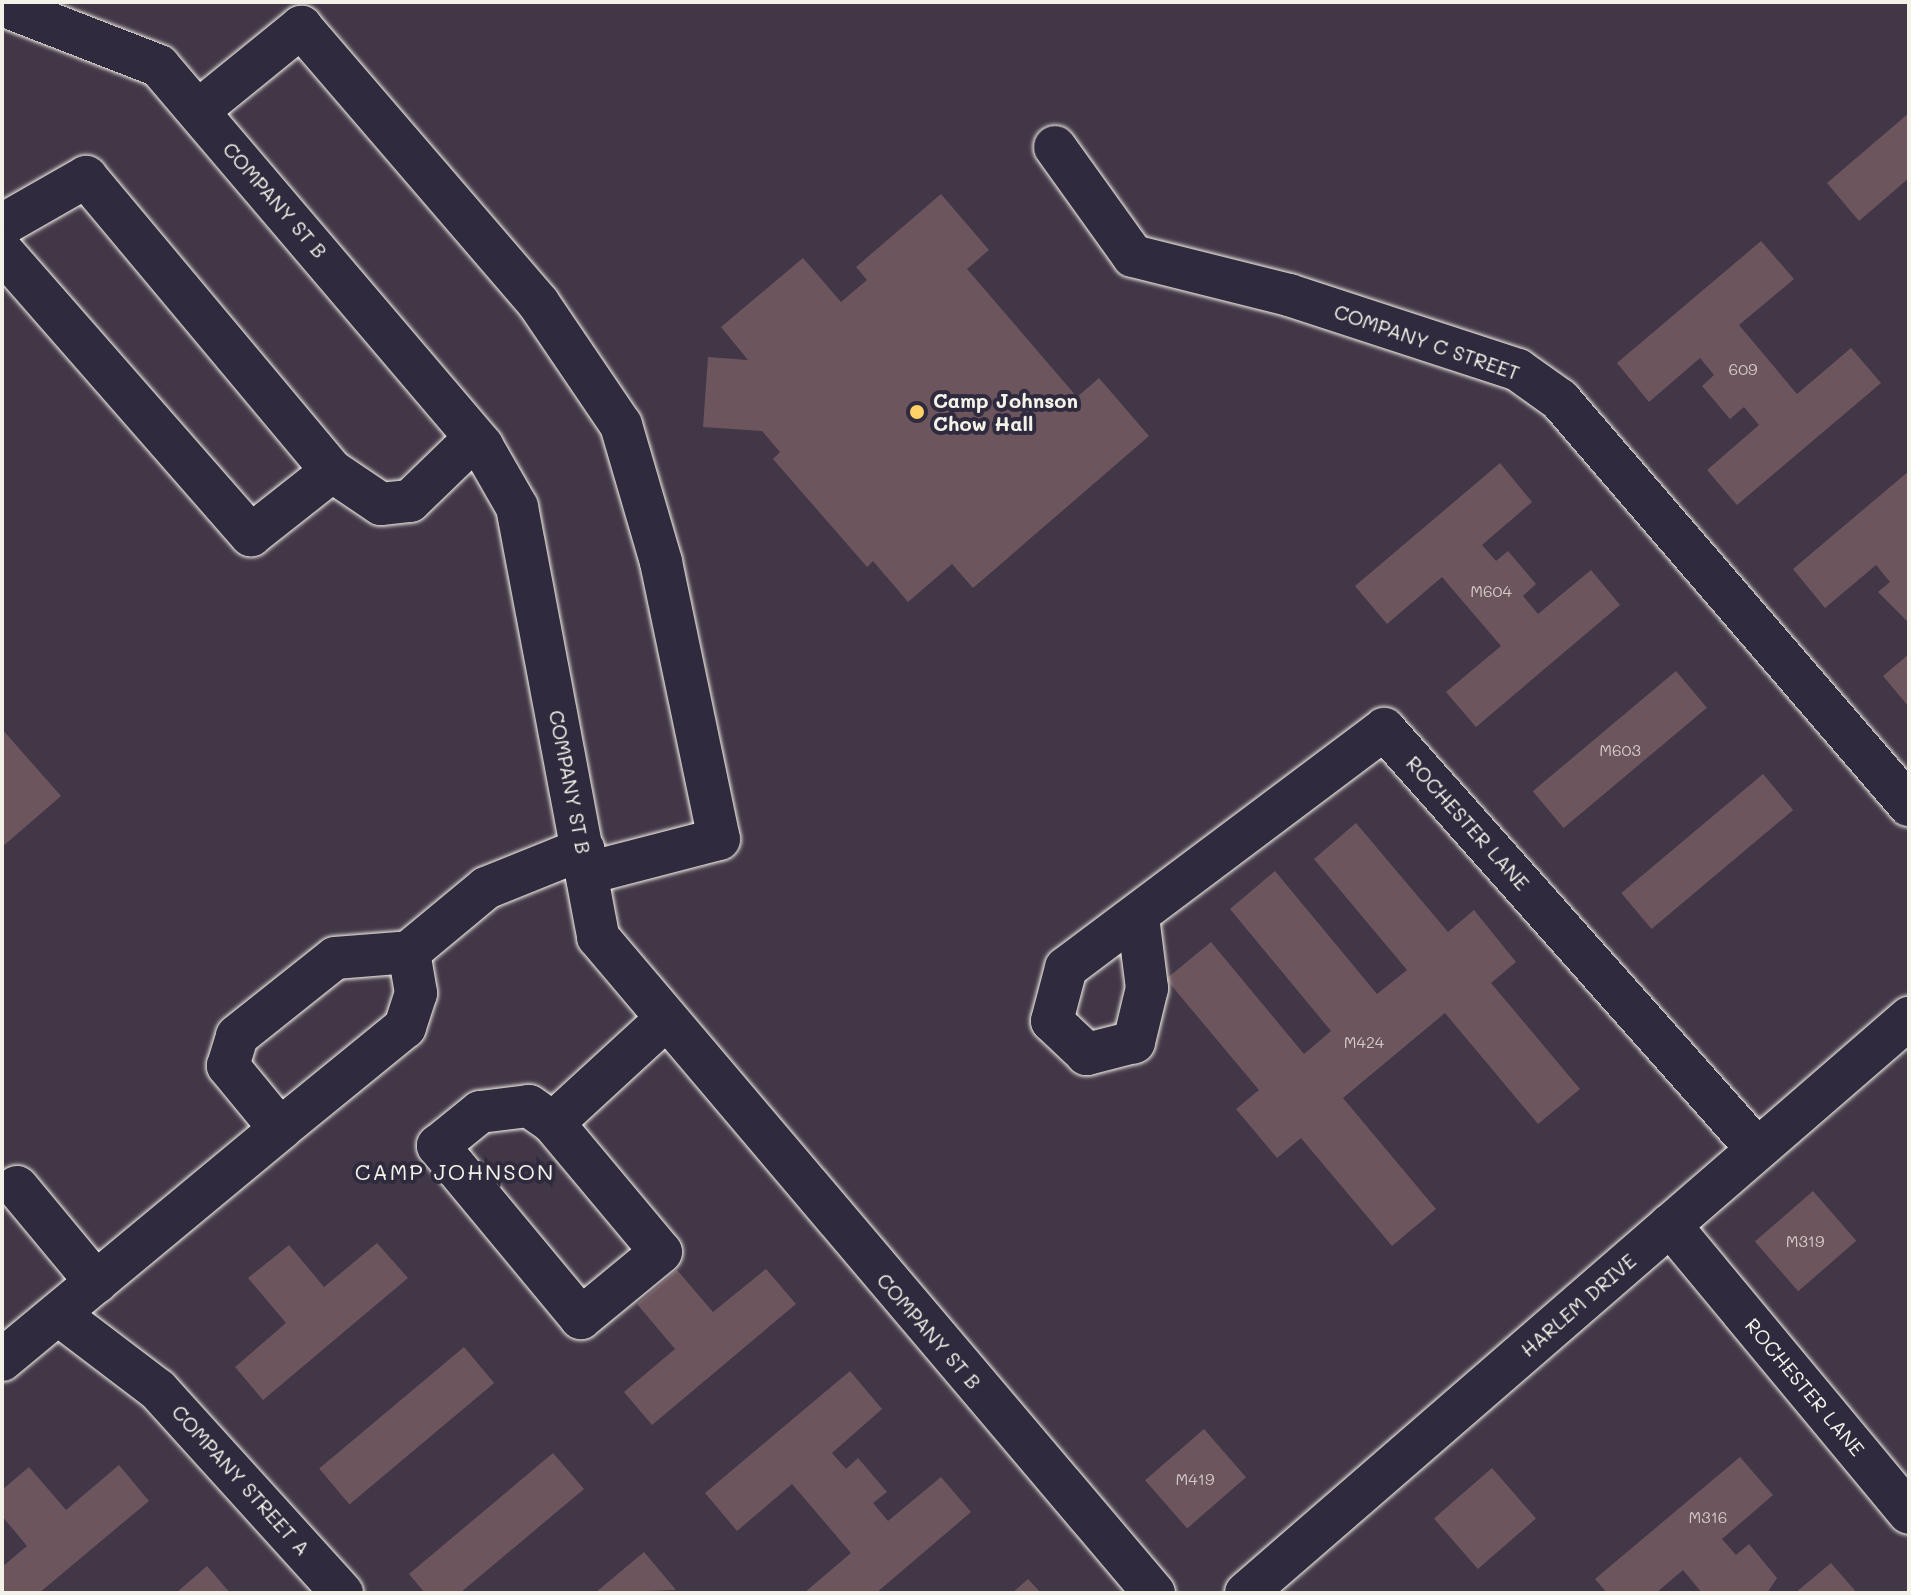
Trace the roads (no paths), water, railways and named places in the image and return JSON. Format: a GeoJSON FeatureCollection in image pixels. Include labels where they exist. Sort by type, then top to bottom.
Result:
{"type":"FeatureCollection","features":[{"type":"Feature","properties":{"kind":"street","name":"COMPANY ST B"},"geometry":{"type":"LineString","coordinates":[[2,5],[159,66],[474,439],[517,507],[598,937],[663,1022],[1154,1593]]}},
{"type":"Feature","properties":{"kind":"street"},"geometry":{"type":"LineString","coordinates":[[199,110],[301,27],[539,304],[621,425],[661,562],[719,839],[586,861],[486,888],[409,952],[335,958],[237,1036],[228,1066],[280,1129]]}},
{"type":"Feature","properties":{"kind":"street","name":"COMPANY C STREET"},"geometry":{"type":"LineString","coordinates":[[1055,147],[1133,256],[1289,295],[1518,370],[1560,400],[1909,805]]}},
{"type":"Feature","properties":{"kind":"street"},"geometry":{"type":"LineString","coordinates":[[2,225],[86,177],[332,471],[381,504],[410,501],[474,439]]}},
{"type":"Feature","properties":{"kind":"street"},"geometry":{"type":"LineString","coordinates":[[2,251],[251,535],[332,471]]}},
{"type":"Feature","properties":{"kind":"street","name":"ROCHESTER LANE"},"geometry":{"type":"LineString","coordinates":[[1138,917],[1384,729],[1757,1149]]}},
{"type":"Feature","properties":{"kind":"street"},"geometry":{"type":"LineString","coordinates":[[4,1354],[58,1314],[405,1027],[416,993],[409,952]]}},
{"type":"Feature","properties":{"kind":"street","name":"HARLEM DRIVE"},"geometry":{"type":"LineString","coordinates":[[1246,1593],[1909,1018]]}},
{"type":"Feature","properties":{"kind":"street"},"geometry":{"type":"LineString","coordinates":[[553,1123],[663,1022]]}},
{"type":"Feature","properties":{"kind":"street"},"geometry":{"type":"LineString","coordinates":[[529,1106],[553,1123],[661,1252],[581,1318],[438,1146],[480,1112],[529,1106]]}},
{"type":"Feature","properties":{"kind":"street"},"geometry":{"type":"LineString","coordinates":[[17,1187],[96,1282]]}},
{"type":"Feature","properties":{"kind":"street","name":"ROCHESTER LANE"},"geometry":{"type":"LineString","coordinates":[[1670,1225],[1909,1513]]}},
{"type":"Feature","properties":{"kind":"street","name":"COMPANY STREET A"},"geometry":{"type":"LineString","coordinates":[[58,1314],[158,1390],[342,1593]]}},
{"type":"Feature","properties":{"kind":"place","name":"Camp Johnson Chow Hall"},"geometry":{"type":"Point","coordinates":[917,412]}},
{"type":"Feature","properties":{"kind":"district","name":"CAMP JOHNSON"},"geometry":{"type":"Point","coordinates":[455,1172]}}]}
